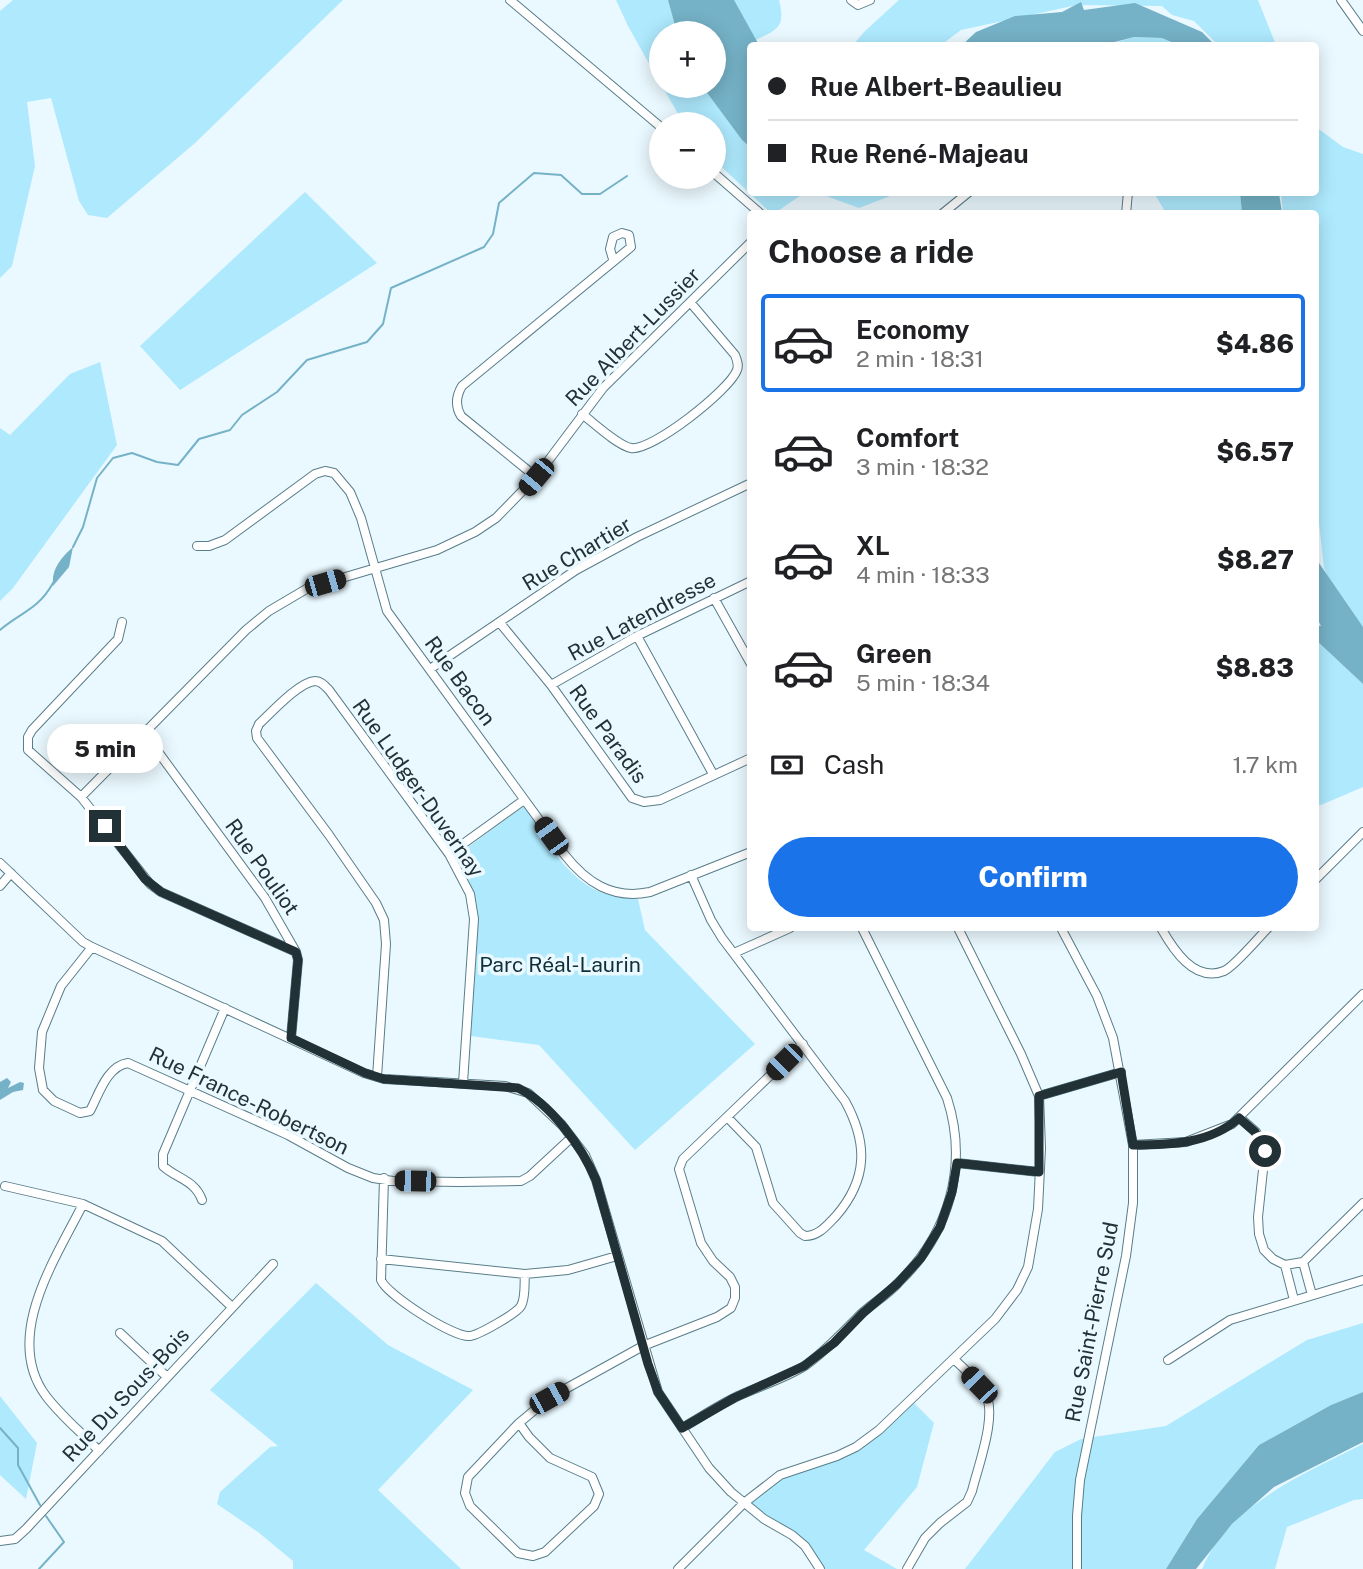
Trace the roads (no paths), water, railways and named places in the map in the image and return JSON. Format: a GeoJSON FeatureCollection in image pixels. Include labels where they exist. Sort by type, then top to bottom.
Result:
{"type":"FeatureCollection","features":[{"type":"Feature","properties":{"kind":"street"},"geometry":{"type":"LineString","coordinates":[[510,0],[649,117]]}},
{"type":"Feature","properties":{"kind":"street"},"geometry":{"type":"LineString","coordinates":[[851,0],[858,5],[870,0]]}},
{"type":"Feature","properties":{"kind":"street"},"geometry":{"type":"LineString","coordinates":[[1340,0],[1363,31]]}},
{"type":"Feature","properties":{"kind":"street"},"geometry":{"type":"LineString","coordinates":[[726,183],[756,210]]}},
{"type":"Feature","properties":{"kind":"street"},"geometry":{"type":"LineString","coordinates":[[947,210],[964,196]]}},
{"type":"Feature","properties":{"kind":"street","name":"Rue Albert-Lussier"},"geometry":{"type":"LineString","coordinates":[[81,797],[246,630],[269,611],[308,588],[437,550],[475,532],[508,508],[536,477],[603,388],[747,246]]}},
{"type":"Feature","properties":{"kind":"street"},"geometry":{"type":"LineString","coordinates":[[536,477],[461,416],[458,410],[458,393],[462,386],[613,259]]}},
{"type":"Feature","properties":{"kind":"street"},"geometry":{"type":"LineString","coordinates":[[582,414],[624,445],[638,448],[664,436],[729,383],[737,371],[735,355],[690,302]]}},
{"type":"Feature","properties":{"kind":"street","name":"Rue Bacon"},"geometry":{"type":"LineString","coordinates":[[197,546],[209,546],[225,540],[315,474],[325,471],[334,473],[350,492],[361,518],[387,611],[575,869],[593,885],[620,894],[637,895],[747,854]]}},
{"type":"Feature","properties":{"kind":"street","name":"Rue Chartier"},"geometry":{"type":"LineString","coordinates":[[430,670],[576,570],[636,537],[747,485]]}},
{"type":"Feature","properties":{"kind":"street","name":"Rue Latendresse"},"geometry":{"type":"LineString","coordinates":[[551,685],[637,636],[747,583]]}},
{"type":"Feature","properties":{"kind":"street"},"geometry":{"type":"LineString","coordinates":[[714,597],[747,657]]}},
{"type":"Feature","properties":{"kind":"street"},"geometry":{"type":"LineString","coordinates":[[122,622],[118,639],[28,737],[28,750],[81,797],[150,884],[161,892],[296,952],[298,960],[291,1038]]}},
{"type":"Feature","properties":{"kind":"street","name":"Rue Paradis"},"geometry":{"type":"LineString","coordinates":[[500,623],[551,685],[626,790],[638,801],[660,800],[747,760]]}},
{"type":"Feature","properties":{"kind":"street"},"geometry":{"type":"LineString","coordinates":[[637,636],[713,774]]}},
{"type":"Feature","properties":{"kind":"street","name":"Rue Ludger-Duvernay"},"geometry":{"type":"LineString","coordinates":[[377,1077],[386,944],[384,920],[376,903],[329,835],[257,738],[259,724],[297,691],[313,681],[323,684],[449,854],[466,882],[473,907],[463,1083]]}},
{"type":"Feature","properties":{"kind":"street","name":"Rue Pouliot"},"geometry":{"type":"LineString","coordinates":[[145,734],[265,898],[296,952]]}},
{"type":"Feature","properties":{"kind":"street"},"geometry":{"type":"LineString","coordinates":[[449,854],[524,800]]}},
{"type":"Feature","properties":{"kind":"street"},"geometry":{"type":"LineString","coordinates":[[1319,876],[1363,832]]}},
{"type":"Feature","properties":{"kind":"street"},"geometry":{"type":"LineString","coordinates":[[0,863],[83,942],[365,1073],[377,1077],[505,1086],[528,1093],[562,1125],[585,1155],[596,1180],[658,1392],[709,1468],[764,1519],[793,1535],[812,1555],[820,1569]]}},
{"type":"Feature","properties":{"kind":"street"},"geometry":{"type":"LineString","coordinates":[[0,886],[11,873]]}},
{"type":"Feature","properties":{"kind":"street"},"geometry":{"type":"LineString","coordinates":[[691,875],[711,920],[845,1101],[854,1117],[862,1152],[860,1172],[845,1205],[817,1234],[805,1236],[800,1233],[772,1203],[756,1147],[728,1118]]}},
{"type":"Feature","properties":{"kind":"street"},"geometry":{"type":"LineString","coordinates":[[734,953],[783,931]]}},
{"type":"Feature","properties":{"kind":"street"},"geometry":{"type":"LineString","coordinates":[[682,1428],[734,1398],[804,1366],[834,1343],[921,1258],[940,1227],[952,1192],[957,1163],[952,1115],[947,1098],[864,931]]}},
{"type":"Feature","properties":{"kind":"street"},"geometry":{"type":"LineString","coordinates":[[678,1569],[744,1503],[780,1475],[837,1456],[856,1447],[879,1430],[995,1319],[1017,1290],[1028,1267],[1035,1238],[1039,1172],[1039,1096],[960,931]]}},
{"type":"Feature","properties":{"kind":"street","name":"Rue Saint-Pierre Sud"},"geometry":{"type":"LineString","coordinates":[[1063,931],[1097,996],[1113,1038],[1133,1145],[1133,1203],[1126,1256],[1086,1443],[1079,1489],[1077,1569]]}},
{"type":"Feature","properties":{"kind":"street"},"geometry":{"type":"LineString","coordinates":[[1163,931],[1172,949],[1187,963],[1206,973],[1225,970],[1265,931]]}},
{"type":"Feature","properties":{"kind":"street","name":"Rue France-Robertson"},"geometry":{"type":"LineString","coordinates":[[92,947],[61,986],[42,1032],[39,1068],[43,1090],[54,1101],[80,1113],[90,1111],[112,1070],[118,1064],[128,1063],[288,1135],[348,1168],[373,1178],[446,1182],[521,1181],[571,1138]]}},
{"type":"Feature","properties":{"kind":"street"},"geometry":{"type":"LineString","coordinates":[[1133,1145],[1186,1143],[1231,1124],[1363,994]]}},
{"type":"Feature","properties":{"kind":"street"},"geometry":{"type":"LineString","coordinates":[[202,1200],[199,1190],[163,1166],[163,1154],[225,1008]]}},
{"type":"Feature","properties":{"kind":"street"},"geometry":{"type":"LineString","coordinates":[[519,1423],[528,1437],[550,1458],[592,1476],[598,1494],[594,1506],[545,1552],[533,1556],[518,1553],[470,1506],[465,1493],[468,1476],[519,1423],[549,1398],[643,1346],[725,1313],[731,1308],[735,1287],[730,1277],[713,1261],[701,1243],[679,1174],[683,1160],[803,1044]]}},
{"type":"Feature","properties":{"kind":"street"},"geometry":{"type":"LineString","coordinates":[[1039,1096],[1121,1072]]}},
{"type":"Feature","properties":{"kind":"street"},"geometry":{"type":"LineString","coordinates":[[1239,1118],[1255,1132],[1265,1151],[1258,1217],[1262,1242],[1269,1255],[1285,1265],[1303,1262],[1363,1203]]}},
{"type":"Feature","properties":{"kind":"street"},"geometry":{"type":"LineString","coordinates":[[957,1163],[1039,1172]]}},
{"type":"Feature","properties":{"kind":"street"},"geometry":{"type":"LineString","coordinates":[[384,1178],[381,1279],[387,1290],[429,1318],[468,1336],[479,1333],[519,1309],[523,1301],[524,1274]]}},
{"type":"Feature","properties":{"kind":"street"},"geometry":{"type":"LineString","coordinates":[[5,1186],[83,1204],[162,1241],[232,1307]]}},
{"type":"Feature","properties":{"kind":"street"},"geometry":{"type":"LineString","coordinates":[[83,1204],[40,1290],[29,1335],[33,1368],[45,1395],[99,1451]]}},
{"type":"Feature","properties":{"kind":"street"},"geometry":{"type":"LineString","coordinates":[[381,1259],[524,1274],[568,1270],[617,1256]]}},
{"type":"Feature","properties":{"kind":"street"},"geometry":{"type":"LineString","coordinates":[[1303,1262],[1312,1295]]}},
{"type":"Feature","properties":{"kind":"street","name":"Rue Du Sous-Bois"},"geometry":{"type":"LineString","coordinates":[[0,1541],[15,1539],[20,1534],[272,1264]]}},
{"type":"Feature","properties":{"kind":"street"},"geometry":{"type":"LineString","coordinates":[[1285,1265],[1294,1300]]}},
{"type":"Feature","properties":{"kind":"street"},"geometry":{"type":"LineString","coordinates":[[1168,1360],[1230,1320],[1363,1280]]}},
{"type":"Feature","properties":{"kind":"street"},"geometry":{"type":"LineString","coordinates":[[120,1333],[166,1376]]}},
{"type":"Feature","properties":{"kind":"street"},"geometry":{"type":"LineString","coordinates":[[907,1569],[932,1530],[967,1502],[990,1416],[989,1402],[984,1390],[954,1359]]}},
{"type":"Feature","properties":{"kind":"waterway"},"geometry":{"type":"LineString","coordinates":[[73,547],[83,527],[97,478],[113,458],[132,453],[157,462],[178,465],[199,439],[230,430],[242,415],[277,392],[307,360],[367,342],[383,324],[391,288],[484,247],[493,234],[499,203],[534,173],[561,175],[582,194],[600,194],[627,176]]}},
{"type":"Feature","properties":{"kind":"waterway"},"geometry":{"type":"LineString","coordinates":[[0,630],[35,605],[53,583]]}},
{"type":"Feature","properties":{"kind":"waterway"},"geometry":{"type":"LineString","coordinates":[[0,1428],[18,1448],[18,1465],[40,1505]]}},
{"type":"Feature","properties":{"kind":"waterway"},"geometry":{"type":"LineString","coordinates":[[39,1569],[64,1542],[46,1516]]}},
{"type":"Feature","properties":{"kind":"park label","name":"Parc Réal-Laurin"},"geometry":{"type":"Point","coordinates":[560,965]}}]}
